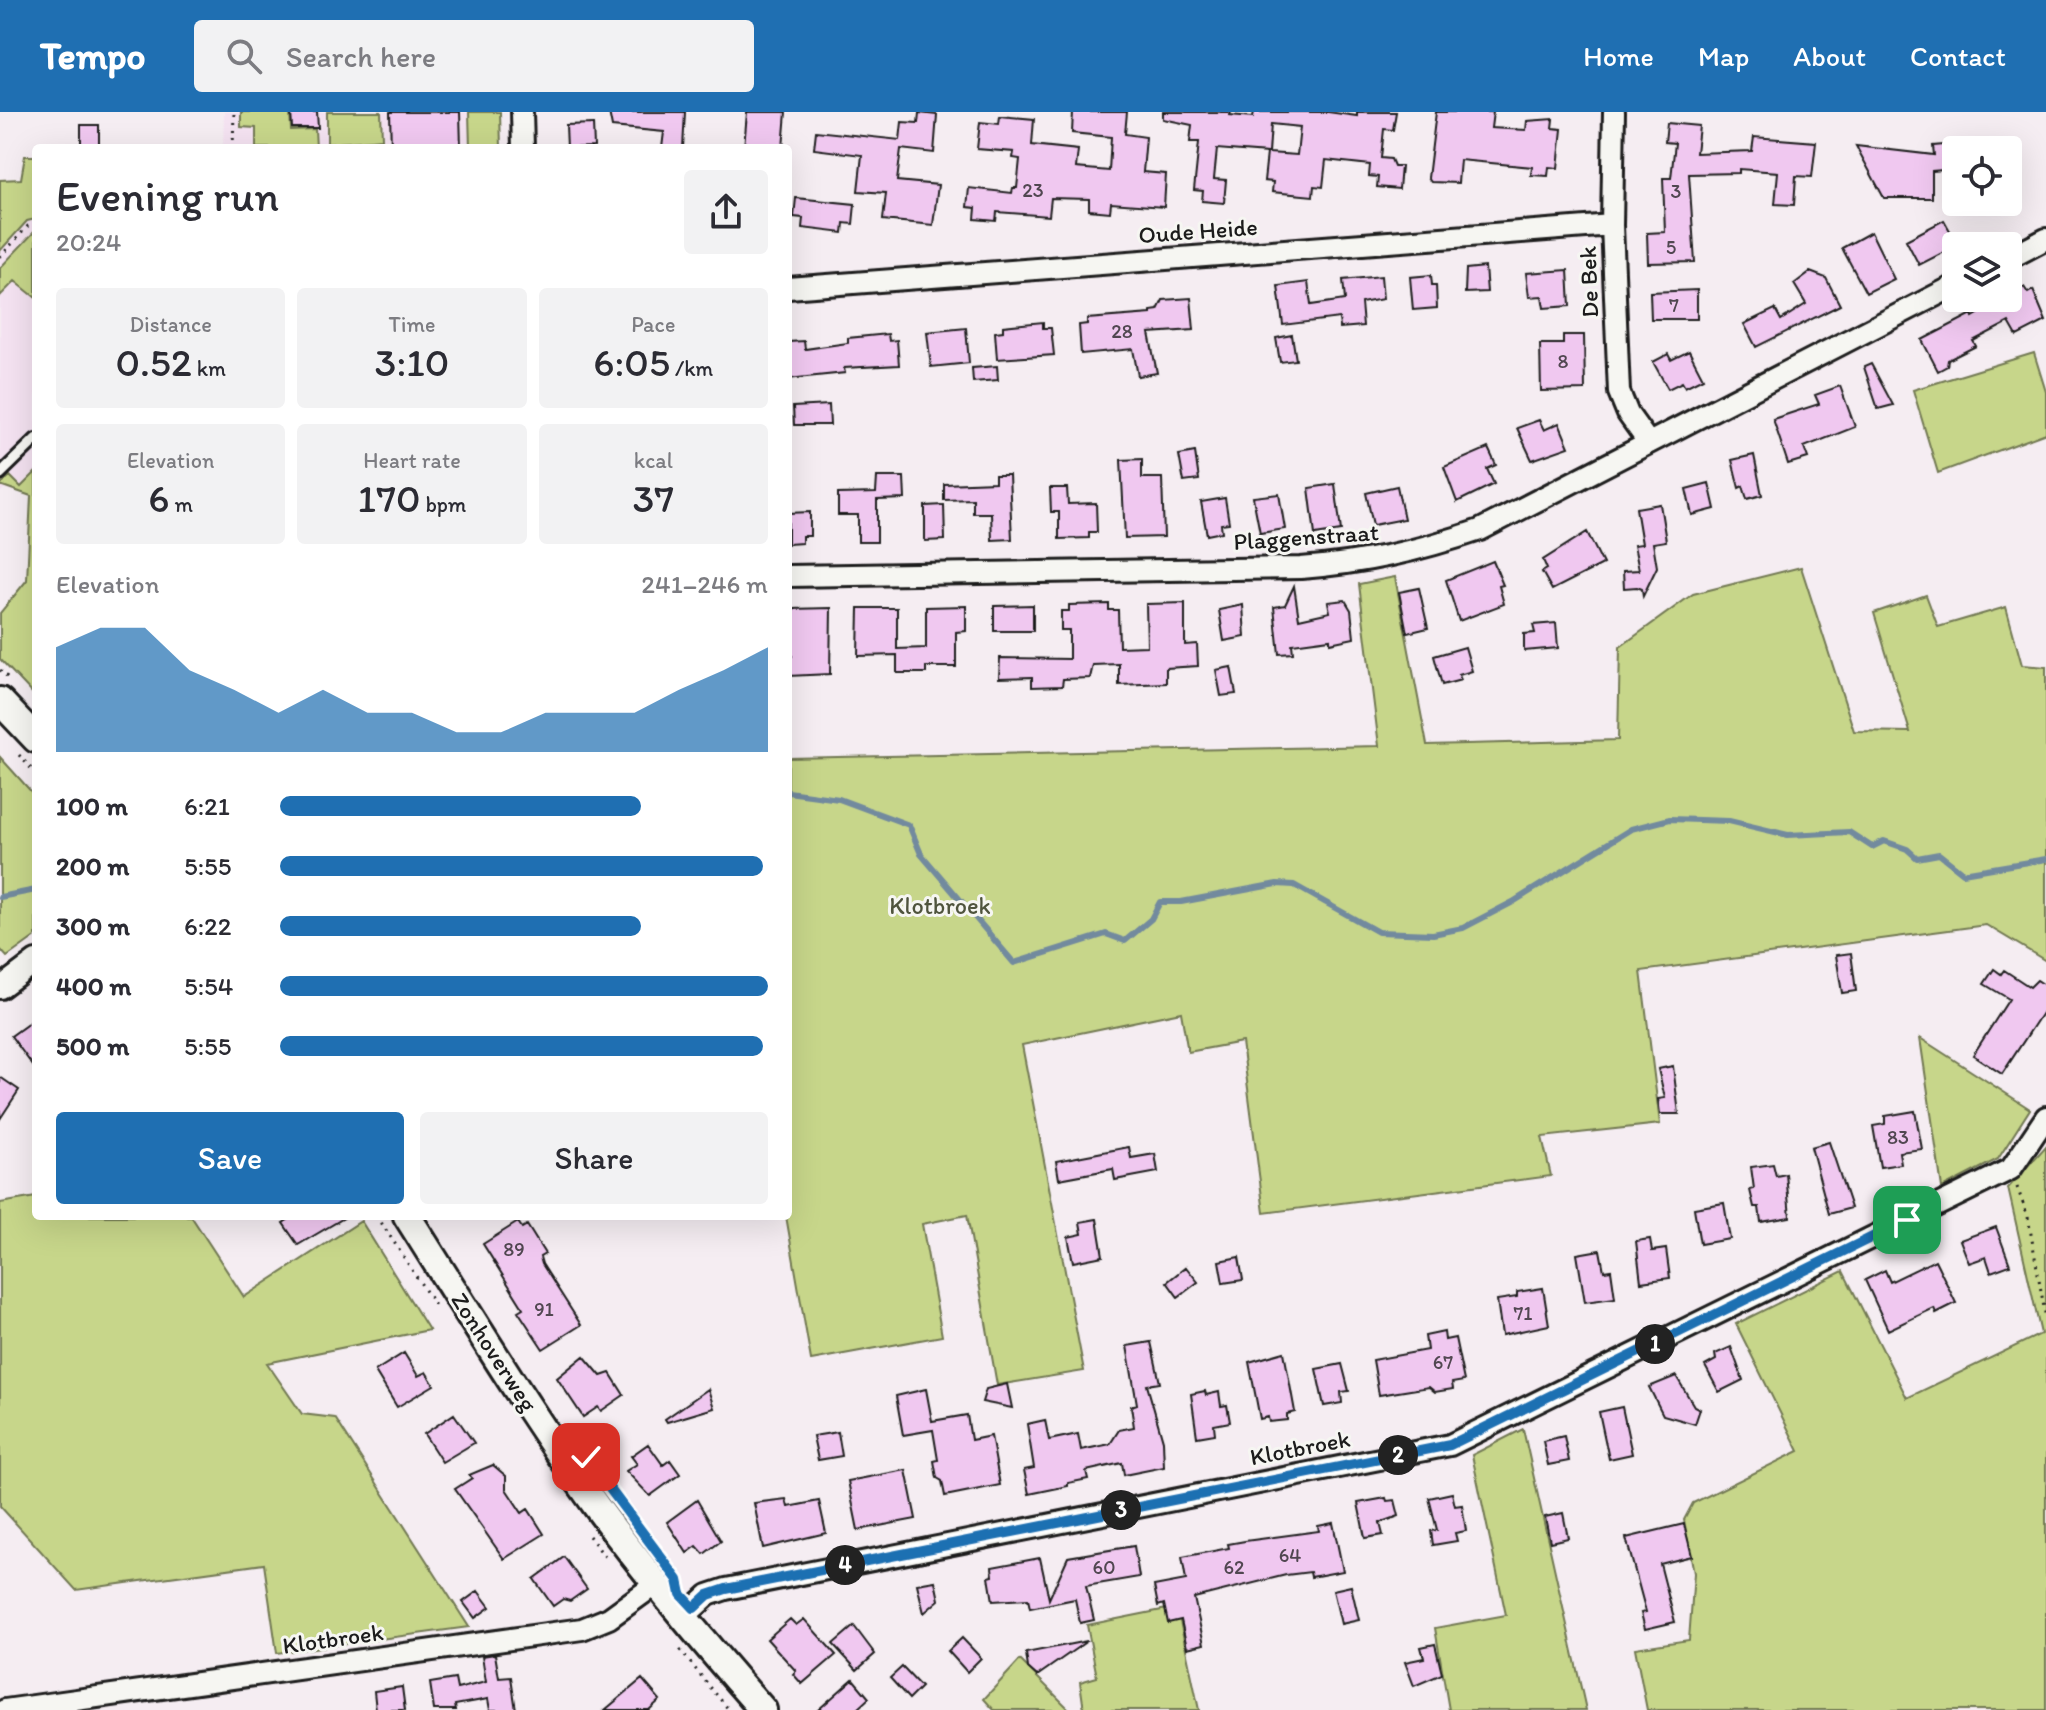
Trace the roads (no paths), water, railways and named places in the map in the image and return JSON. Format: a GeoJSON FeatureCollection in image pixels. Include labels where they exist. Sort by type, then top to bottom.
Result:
{"type":"FeatureCollection","features":[{"type":"Feature","properties":{"kind":"street"},"geometry":{"type":"LineString","coordinates":[[522,112],[523,144]]}},
{"type":"Feature","properties":{"kind":"street","name":"De Bek"},"geometry":{"type":"LineString","coordinates":[[1614,112],[1612,225],[1619,392],[1628,414],[1648,442]]}},
{"type":"Feature","properties":{"kind":"street","name":"Oude Heide"},"geometry":{"type":"LineString","coordinates":[[792,288],[1612,225]]}},
{"type":"Feature","properties":{"kind":"street"},"geometry":{"type":"LineString","coordinates":[[2022,252],[2046,239]]}},
{"type":"Feature","properties":{"kind":"street","name":"Plaggenstraat"},"geometry":{"type":"LineString","coordinates":[[792,576],[1285,569],[1369,562],[1480,530],[1942,292]]}},
{"type":"Feature","properties":{"kind":"street"},"geometry":{"type":"LineString","coordinates":[[0,701],[32,735]]}},
{"type":"Feature","properties":{"kind":"street"},"geometry":{"type":"LineString","coordinates":[[0,988],[32,964]]}},
{"type":"Feature","properties":{"kind":"street","name":"Klotbroek"},"geometry":{"type":"LineString","coordinates":[[683,1618],[708,1595],[726,1589],[1450,1445],[2011,1169],[2046,1117]]}},
{"type":"Feature","properties":{"kind":"street","name":"Zonhoverweg"},"geometry":{"type":"LineString","coordinates":[[410,1220],[498,1361],[596,1505],[683,1618],[763,1710]]}},
{"type":"Feature","properties":{"kind":"street","name":"Klotbroek"},"geometry":{"type":"LineString","coordinates":[[5,1710],[582,1629],[609,1618],[656,1584]]}},
{"type":"Feature","properties":{"kind":"lane"},"geometry":{"type":"LineString","coordinates":[[0,474],[32,443]]}},
{"type":"Feature","properties":{"kind":"waterway"},"geometry":{"type":"LineString","coordinates":[[792,793],[839,799],[909,825],[921,854],[1014,963],[1106,934],[1125,941],[1151,919],[1160,902],[1181,902],[1277,884],[1294,885],[1378,932],[1433,934],[1463,928],[1513,902],[1631,829],[1670,819],[1729,821],[1788,835],[1849,832],[1872,847],[1884,841],[1907,849],[1917,858],[1939,854],[1963,873],[2046,859]]}},
{"type":"Feature","properties":{"kind":"waterway"},"geometry":{"type":"LineString","coordinates":[[0,897],[32,891]]}}]}
